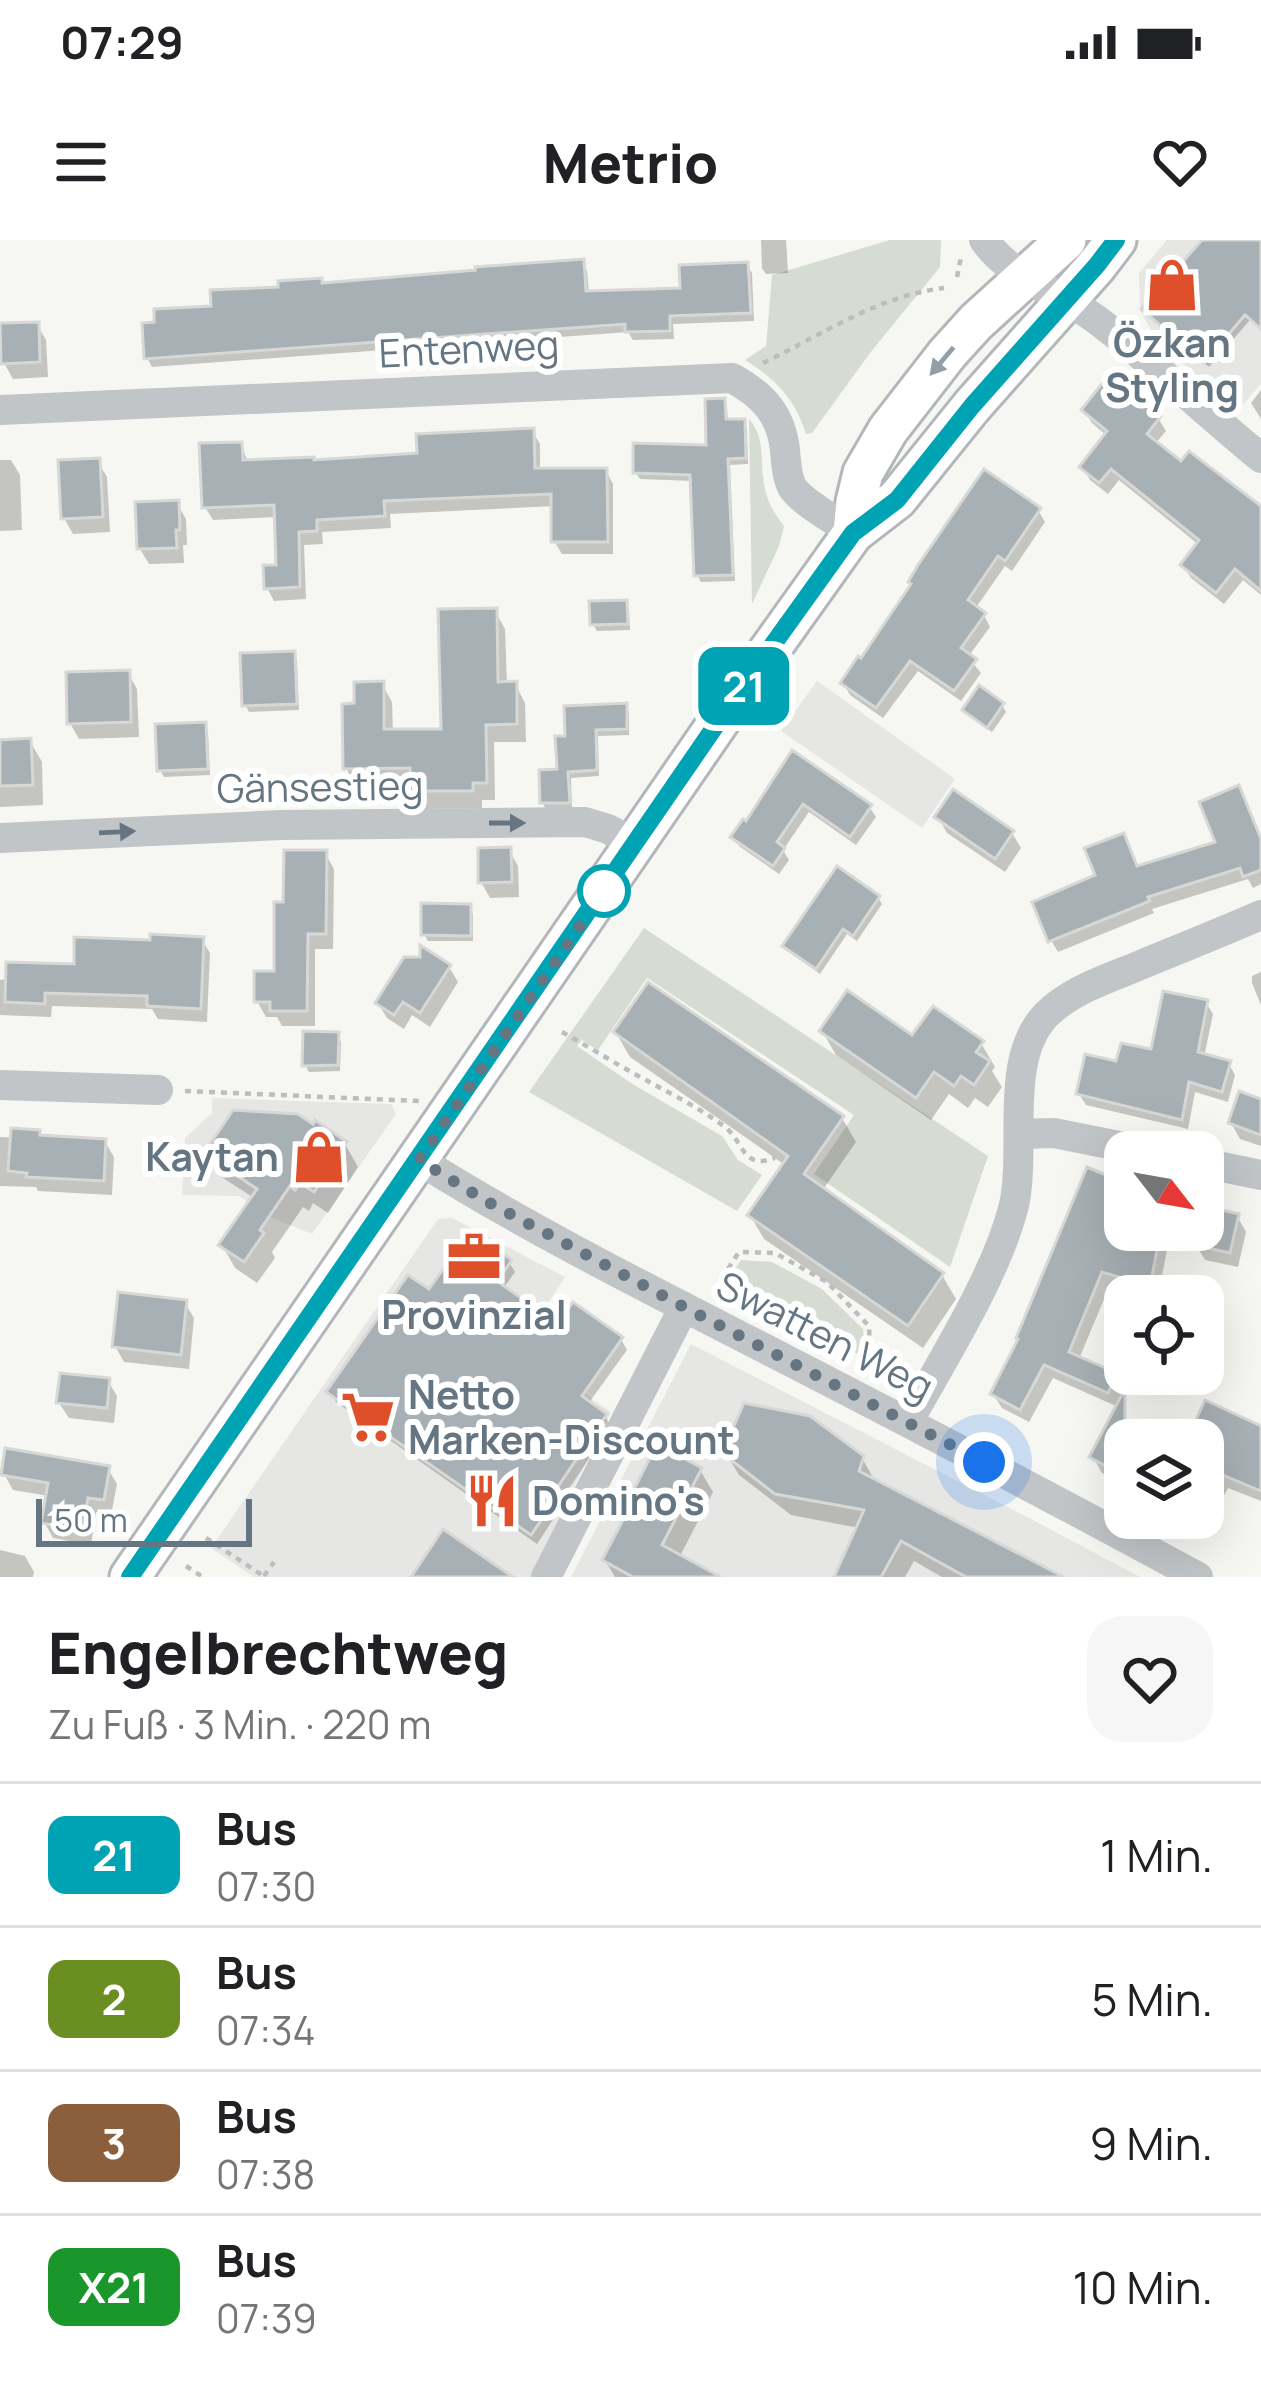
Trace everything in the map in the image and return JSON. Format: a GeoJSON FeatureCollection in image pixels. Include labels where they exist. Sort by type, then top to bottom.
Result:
{"type":"FeatureCollection","features":[{"type":"Feature","properties":{"kind":"main road"},"geometry":{"type":"LineString","coordinates":[[853,533],[863,473],[888,430],[976,322],[1066,240]]}},
{"type":"Feature","properties":{"kind":"main road"},"geometry":{"type":"LineString","coordinates":[[130,1577],[853,533],[897,500],[1116,240]]}},
{"type":"Feature","properties":{"kind":"street"},"geometry":{"type":"LineString","coordinates":[[985,240],[993,253],[1024,277],[1094,318],[1261,458]]}},
{"type":"Feature","properties":{"kind":"street"},"geometry":{"type":"LineString","coordinates":[[732,378],[760,396],[778,419],[794,491],[853,533]]}},
{"type":"Feature","properties":{"kind":"street","name":"Entenweg"},"geometry":{"type":"LineString","coordinates":[[0,410],[732,378]]}},
{"type":"Feature","properties":{"kind":"street","name":"Gänsestieg"},"geometry":{"type":"LineString","coordinates":[[0,838],[281,825],[585,822],[636,844]]}},
{"type":"Feature","properties":{"kind":"street"},"geometry":{"type":"LineString","coordinates":[[908,1422],[996,1256],[1013,1208],[1019,1091],[1029,1041],[1042,1018],[1063,1000],[1261,915]]}},
{"type":"Feature","properties":{"kind":"street"},"geometry":{"type":"LineString","coordinates":[[0,1085],[158,1090]]}},
{"type":"Feature","properties":{"kind":"street"},"geometry":{"type":"LineString","coordinates":[[1020,1134],[1054,1133],[1104,1143]]}},
{"type":"Feature","properties":{"kind":"street","name":"Swatten Weg"},"geometry":{"type":"LineString","coordinates":[[419,1160],[488,1202],[698,1300],[908,1422],[1198,1577]]}},
{"type":"Feature","properties":{"kind":"street"},"geometry":{"type":"LineString","coordinates":[[1224,1167],[1261,1175]]}},
{"type":"Feature","properties":{"kind":"street"},"geometry":{"type":"LineString","coordinates":[[546,1577],[698,1300]]}},
{"type":"Feature","properties":{"kind":"path"},"geometry":{"type":"LineString","coordinates":[[732,378],[836,323],[916,291],[944,288]]}},
{"type":"Feature","properties":{"kind":"path"},"geometry":{"type":"LineString","coordinates":[[562,1032],[730,1131],[752,1160],[775,1158]]}},
{"type":"Feature","properties":{"kind":"path"},"geometry":{"type":"LineString","coordinates":[[158,1090],[418,1101]]}},
{"type":"Feature","properties":{"kind":"path"},"geometry":{"type":"LineString","coordinates":[[698,1300],[739,1252],[775,1253],[827,1282],[869,1326],[870,1351],[862,1369]]}},
{"type":"Feature","properties":{"kind":"path"},"geometry":{"type":"LineString","coordinates":[[206,1538],[264,1577],[274,1562]]}},
{"type":"Feature","properties":{"kind":"path"},"geometry":{"type":"LineString","coordinates":[[186,1566],[203,1577]]}},
{"type":"Feature","properties":{"kind":"shaded area"},"geometry":{"type":"Polygon","coordinates":[[[890,240],[941,240],[940,267],[812,433],[806,434],[783,391],[745,360],[766,346],[772,275],[890,240]]]}},
{"type":"Feature","properties":{"kind":"shaded area"},"geometry":{"type":"Polygon","coordinates":[[[1167,240],[1237,240],[1261,261],[1261,384],[1239,409],[1158,343],[1140,310],[1139,273],[1167,240]]]}},
{"type":"Feature","properties":{"kind":"shaded area"},"geometry":{"type":"Polygon","coordinates":[[[749,419],[760,443],[766,494],[784,526],[752,604],[749,419]]]}},
{"type":"Feature","properties":{"kind":"shaded area"},"geometry":{"type":"Polygon","coordinates":[[[817,681],[955,779],[922,828],[781,731],[817,681]]]}},
{"type":"Feature","properties":{"kind":"shaded area"},"geometry":{"type":"Polygon","coordinates":[[[644,928],[988,1156],[950,1267],[814,1174],[854,1115],[647,978],[598,1050],[582,1040],[577,1046],[722,1136],[738,1160],[762,1175],[737,1211],[529,1092],[644,928]]]}},
{"type":"Feature","properties":{"kind":"shaded area"},"geometry":{"type":"Polygon","coordinates":[[[212,1098],[391,1104],[396,1114],[312,1234],[268,1216],[239,1196],[182,1195],[185,1138],[212,1113],[212,1098]]]}},
{"type":"Feature","properties":{"kind":"shaded area"},"geometry":{"type":"Polygon","coordinates":[[[452,1218],[565,1277],[518,1348],[611,1412],[530,1577],[254,1577],[211,1548],[438,1219],[452,1218]]]}},
{"type":"Feature","properties":{"kind":"shaded area"},"geometry":{"type":"Polygon","coordinates":[[[741,1260],[772,1262],[822,1289],[863,1329],[862,1356],[724,1286],[741,1260]]]}},
{"type":"Feature","properties":{"kind":"shaded area"},"geometry":{"type":"Polygon","coordinates":[[[691,1344],[1031,1519],[1140,1577],[571,1577],[691,1344]]]}},
{"type":"Feature","properties":{"kind":"building"},"geometry":{"type":"Polygon","coordinates":[[[1202,240],[1261,240],[1261,329],[1245,315],[1204,363],[1141,309],[1202,240]]]}},
{"type":"Feature","properties":{"kind":"building"},"geometry":{"type":"Polygon","coordinates":[[[584,259],[586,291],[680,288],[679,265],[748,262],[751,313],[670,316],[670,331],[625,332],[625,324],[144,359],[142,323],[154,322],[154,309],[211,306],[210,290],[584,259]]]}},
{"type":"Feature","properties":{"kind":"building"},"geometry":{"type":"Polygon","coordinates":[[[39,322],[40,362],[1,364],[0,323],[39,322]]]}},
{"type":"Feature","properties":{"kind":"building"},"geometry":{"type":"Polygon","coordinates":[[[1104,381],[1161,416],[1147,434],[1181,461],[1189,451],[1261,506],[1261,591],[1235,569],[1216,593],[1180,565],[1199,540],[1111,469],[1099,483],[1079,467],[1107,431],[1081,410],[1104,381]]]}},
{"type":"Feature","properties":{"kind":"building"},"geometry":{"type":"Polygon","coordinates":[[[725,398],[726,419],[745,419],[746,458],[728,459],[733,575],[694,576],[690,475],[633,473],[633,443],[706,445],[705,399],[725,398]]]}},
{"type":"Feature","properties":{"kind":"building"},"geometry":{"type":"Polygon","coordinates":[[[534,428],[535,468],[607,468],[608,542],[551,542],[551,494],[384,501],[385,516],[317,520],[317,531],[299,532],[300,587],[264,589],[263,565],[276,565],[274,505],[202,508],[199,443],[242,442],[243,460],[314,460],[417,453],[416,434],[534,428]]]}},
{"type":"Feature","properties":{"kind":"building"},"geometry":{"type":"Polygon","coordinates":[[[100,458],[103,517],[61,519],[58,460],[100,458]]]}},
{"type":"Feature","properties":{"kind":"building"},"geometry":{"type":"Polygon","coordinates":[[[984,469],[1041,508],[1005,561],[998,556],[968,600],[986,613],[961,648],[977,659],[954,691],[910,661],[876,708],[840,683],[911,584],[918,565],[984,469]]]}},
{"type":"Feature","properties":{"kind":"building"},"geometry":{"type":"Polygon","coordinates":[[[179,500],[177,548],[137,549],[135,502],[179,500]]]}},
{"type":"Feature","properties":{"kind":"building"},"geometry":{"type":"Polygon","coordinates":[[[627,600],[628,624],[590,625],[589,601],[627,600]]]}},
{"type":"Feature","properties":{"kind":"building"},"geometry":{"type":"Polygon","coordinates":[[[497,608],[498,682],[517,681],[517,724],[486,725],[487,783],[473,783],[473,791],[410,791],[410,768],[343,769],[342,704],[354,703],[354,682],[384,681],[384,729],[441,729],[438,609],[497,608]]]}},
{"type":"Feature","properties":{"kind":"building"},"geometry":{"type":"Polygon","coordinates":[[[295,651],[297,704],[242,706],[240,653],[295,651]]]}},
{"type":"Feature","properties":{"kind":"building"},"geometry":{"type":"Polygon","coordinates":[[[130,670],[131,722],[67,724],[66,672],[130,670]]]}},
{"type":"Feature","properties":{"kind":"building"},"geometry":{"type":"Polygon","coordinates":[[[979,685],[1004,703],[987,728],[962,710],[979,685]]]}},
{"type":"Feature","properties":{"kind":"building"},"geometry":{"type":"Polygon","coordinates":[[[627,703],[627,729],[596,730],[597,770],[568,772],[570,803],[540,803],[539,770],[557,769],[555,736],[565,736],[564,706],[627,703]]]}},
{"type":"Feature","properties":{"kind":"building"},"geometry":{"type":"Polygon","coordinates":[[[206,722],[208,769],[157,771],[155,724],[206,722]]]}},
{"type":"Feature","properties":{"kind":"building"},"geometry":{"type":"Polygon","coordinates":[[[31,738],[33,785],[0,786],[0,740],[31,738]]]}},
{"type":"Feature","properties":{"kind":"building"},"geometry":{"type":"Polygon","coordinates":[[[792,750],[872,805],[850,837],[803,804],[777,842],[785,848],[773,866],[730,837],[746,821],[792,750]]]}},
{"type":"Feature","properties":{"kind":"building"},"geometry":{"type":"Polygon","coordinates":[[[1239,785],[1261,839],[1261,870],[1243,877],[1240,868],[1148,897],[1150,901],[1048,942],[1032,902],[1095,875],[1084,848],[1124,833],[1137,866],[1215,842],[1199,802],[1239,785]]]}},
{"type":"Feature","properties":{"kind":"building"},"geometry":{"type":"Polygon","coordinates":[[[953,789],[1014,831],[995,859],[934,817],[953,789]]]}},
{"type":"Feature","properties":{"kind":"building"},"geometry":{"type":"Polygon","coordinates":[[[511,847],[512,882],[478,883],[478,848],[511,847]]]}},
{"type":"Feature","properties":{"kind":"building"},"geometry":{"type":"Polygon","coordinates":[[[284,850],[327,850],[326,934],[308,934],[307,1011],[270,1011],[270,1002],[254,1002],[254,971],[274,971],[274,902],[283,902],[284,850]]]}},
{"type":"Feature","properties":{"kind":"building"},"geometry":{"type":"Polygon","coordinates":[[[837,866],[880,896],[853,936],[843,929],[816,969],[782,946],[837,866]]]}},
{"type":"Feature","properties":{"kind":"building"},"geometry":{"type":"Polygon","coordinates":[[[421,903],[471,904],[471,936],[421,935],[421,903]]]}},
{"type":"Feature","properties":{"kind":"building"},"geometry":{"type":"Polygon","coordinates":[[[150,934],[204,937],[201,1009],[147,1006],[147,996],[45,993],[45,1004],[5,1002],[6,962],[74,964],[74,937],[150,940],[150,934]]]}},
{"type":"Feature","properties":{"kind":"building"},"geometry":{"type":"Polygon","coordinates":[[[420,945],[451,965],[420,1013],[403,1002],[394,1015],[375,1003],[404,957],[420,957],[420,945]]]}},
{"type":"Feature","properties":{"kind":"building"},"geometry":{"type":"Polygon","coordinates":[[[648,982],[844,1116],[804,1174],[944,1273],[908,1326],[747,1215],[788,1156],[613,1032],[648,982]]]}},
{"type":"Feature","properties":{"kind":"building"},"geometry":{"type":"Polygon","coordinates":[[[847,990],[912,1035],[933,1006],[984,1041],[976,1052],[990,1061],[974,1085],[961,1076],[954,1086],[934,1072],[916,1098],[819,1031],[847,990]]]}},
{"type":"Feature","properties":{"kind":"building"},"geometry":{"type":"Polygon","coordinates":[[[1163,991],[1208,1000],[1198,1052],[1231,1061],[1222,1092],[1189,1082],[1182,1120],[1076,1094],[1085,1054],[1116,1061],[1121,1043],[1151,1049],[1163,991]]]}},
{"type":"Feature","properties":{"kind":"building"},"geometry":{"type":"Polygon","coordinates":[[[303,1031],[339,1032],[338,1065],[302,1066],[303,1031]]]}},
{"type":"Feature","properties":{"kind":"building"},"geometry":{"type":"Polygon","coordinates":[[[1239,1091],[1261,1099],[1261,1135],[1228,1123],[1239,1091]]]}},
{"type":"Feature","properties":{"kind":"building"},"geometry":{"type":"Polygon","coordinates":[[[233,1110],[298,1114],[347,1142],[314,1192],[300,1183],[295,1190],[290,1186],[244,1262],[218,1245],[257,1189],[204,1153],[233,1110]]]}},
{"type":"Feature","properties":{"kind":"building"},"geometry":{"type":"Polygon","coordinates":[[[11,1128],[40,1130],[40,1135],[106,1139],[104,1181],[26,1177],[27,1173],[8,1171],[11,1128]]]}},
{"type":"Feature","properties":{"kind":"building"},"geometry":{"type":"Polygon","coordinates":[[[1087,1167],[1104,1174],[1104,1251],[1157,1251],[1152,1275],[1102,1272],[1069,1352],[1104,1367],[1104,1391],[1044,1365],[1020,1410],[990,1394],[1087,1167]]]}},
{"type":"Feature","properties":{"kind":"building"},"geometry":{"type":"Polygon","coordinates":[[[1224,1211],[1239,1214],[1230,1253],[1221,1251],[1224,1211]]]}},
{"type":"Feature","properties":{"kind":"building"},"geometry":{"type":"Polygon","coordinates":[[[476,1234],[512,1260],[497,1281],[558,1324],[573,1302],[623,1337],[582,1396],[607,1414],[531,1535],[326,1392],[408,1275],[429,1289],[467,1236],[472,1240],[476,1234]]]}},
{"type":"Feature","properties":{"kind":"building"},"geometry":{"type":"Polygon","coordinates":[[[118,1292],[187,1300],[181,1355],[112,1347],[118,1292]]]}},
{"type":"Feature","properties":{"kind":"building"},"geometry":{"type":"Polygon","coordinates":[[[60,1373],[110,1378],[107,1408],[56,1403],[60,1373]]]}},
{"type":"Feature","properties":{"kind":"building"},"geometry":{"type":"Polygon","coordinates":[[[1122,1395],[1125,1395],[1125,1419],[1109,1419],[1122,1395]]]}},
{"type":"Feature","properties":{"kind":"building"},"geometry":{"type":"Polygon","coordinates":[[[1205,1400],[1261,1426],[1261,1491],[1224,1476],[1224,1419],[1196,1419],[1205,1400]]]}},
{"type":"Feature","properties":{"kind":"building"},"geometry":{"type":"Polygon","coordinates":[[[744,1403],[810,1416],[864,1456],[859,1471],[1064,1577],[966,1577],[901,1541],[881,1577],[834,1577],[864,1510],[775,1494],[722,1453],[744,1403]]]}},
{"type":"Feature","properties":{"kind":"building"},"geometry":{"type":"Polygon","coordinates":[[[1104,1429],[1104,1465],[1089,1457],[1104,1429]]]}},
{"type":"Feature","properties":{"kind":"building"},"geometry":{"type":"Polygon","coordinates":[[[657,1444],[702,1468],[662,1545],[721,1577],[633,1577],[602,1560],[657,1444]]]}},
{"type":"Feature","properties":{"kind":"building"},"geometry":{"type":"Polygon","coordinates":[[[5,1448],[110,1466],[104,1500],[88,1498],[83,1530],[41,1523],[48,1483],[1,1475],[5,1448]]]}},
{"type":"Feature","properties":{"kind":"building"},"geometry":{"type":"Polygon","coordinates":[[[443,1529],[513,1577],[411,1577],[443,1529]]]}},
{"type":"Feature","properties":{"kind":"bus line","name":"21"},"geometry":{"type":"LineString","coordinates":[[130,1577],[853,533],[897,500],[1116,240]]}},
{"type":"Feature","properties":{"kind":"place","name":"Özkan Styling"},"geometry":{"type":"Point","coordinates":[1172,285]}},
{"type":"Feature","properties":{"kind":"place","name":"Kaytan"},"geometry":{"type":"Point","coordinates":[319,1157]}},
{"type":"Feature","properties":{"kind":"place","name":"Provinzial"},"geometry":{"type":"Point","coordinates":[474,1257]}},
{"type":"Feature","properties":{"kind":"place","name":"Netto Marken-Discount"},"geometry":{"type":"Point","coordinates":[368,1417]}},
{"type":"Feature","properties":{"kind":"place","name":"Domino's"},"geometry":{"type":"Point","coordinates":[492,1501]}},
{"type":"Feature","properties":{"kind":"route"},"geometry":{"type":"LineString","coordinates":[[604,891],[419,1160],[684,1307],[984,1462]]}}]}
